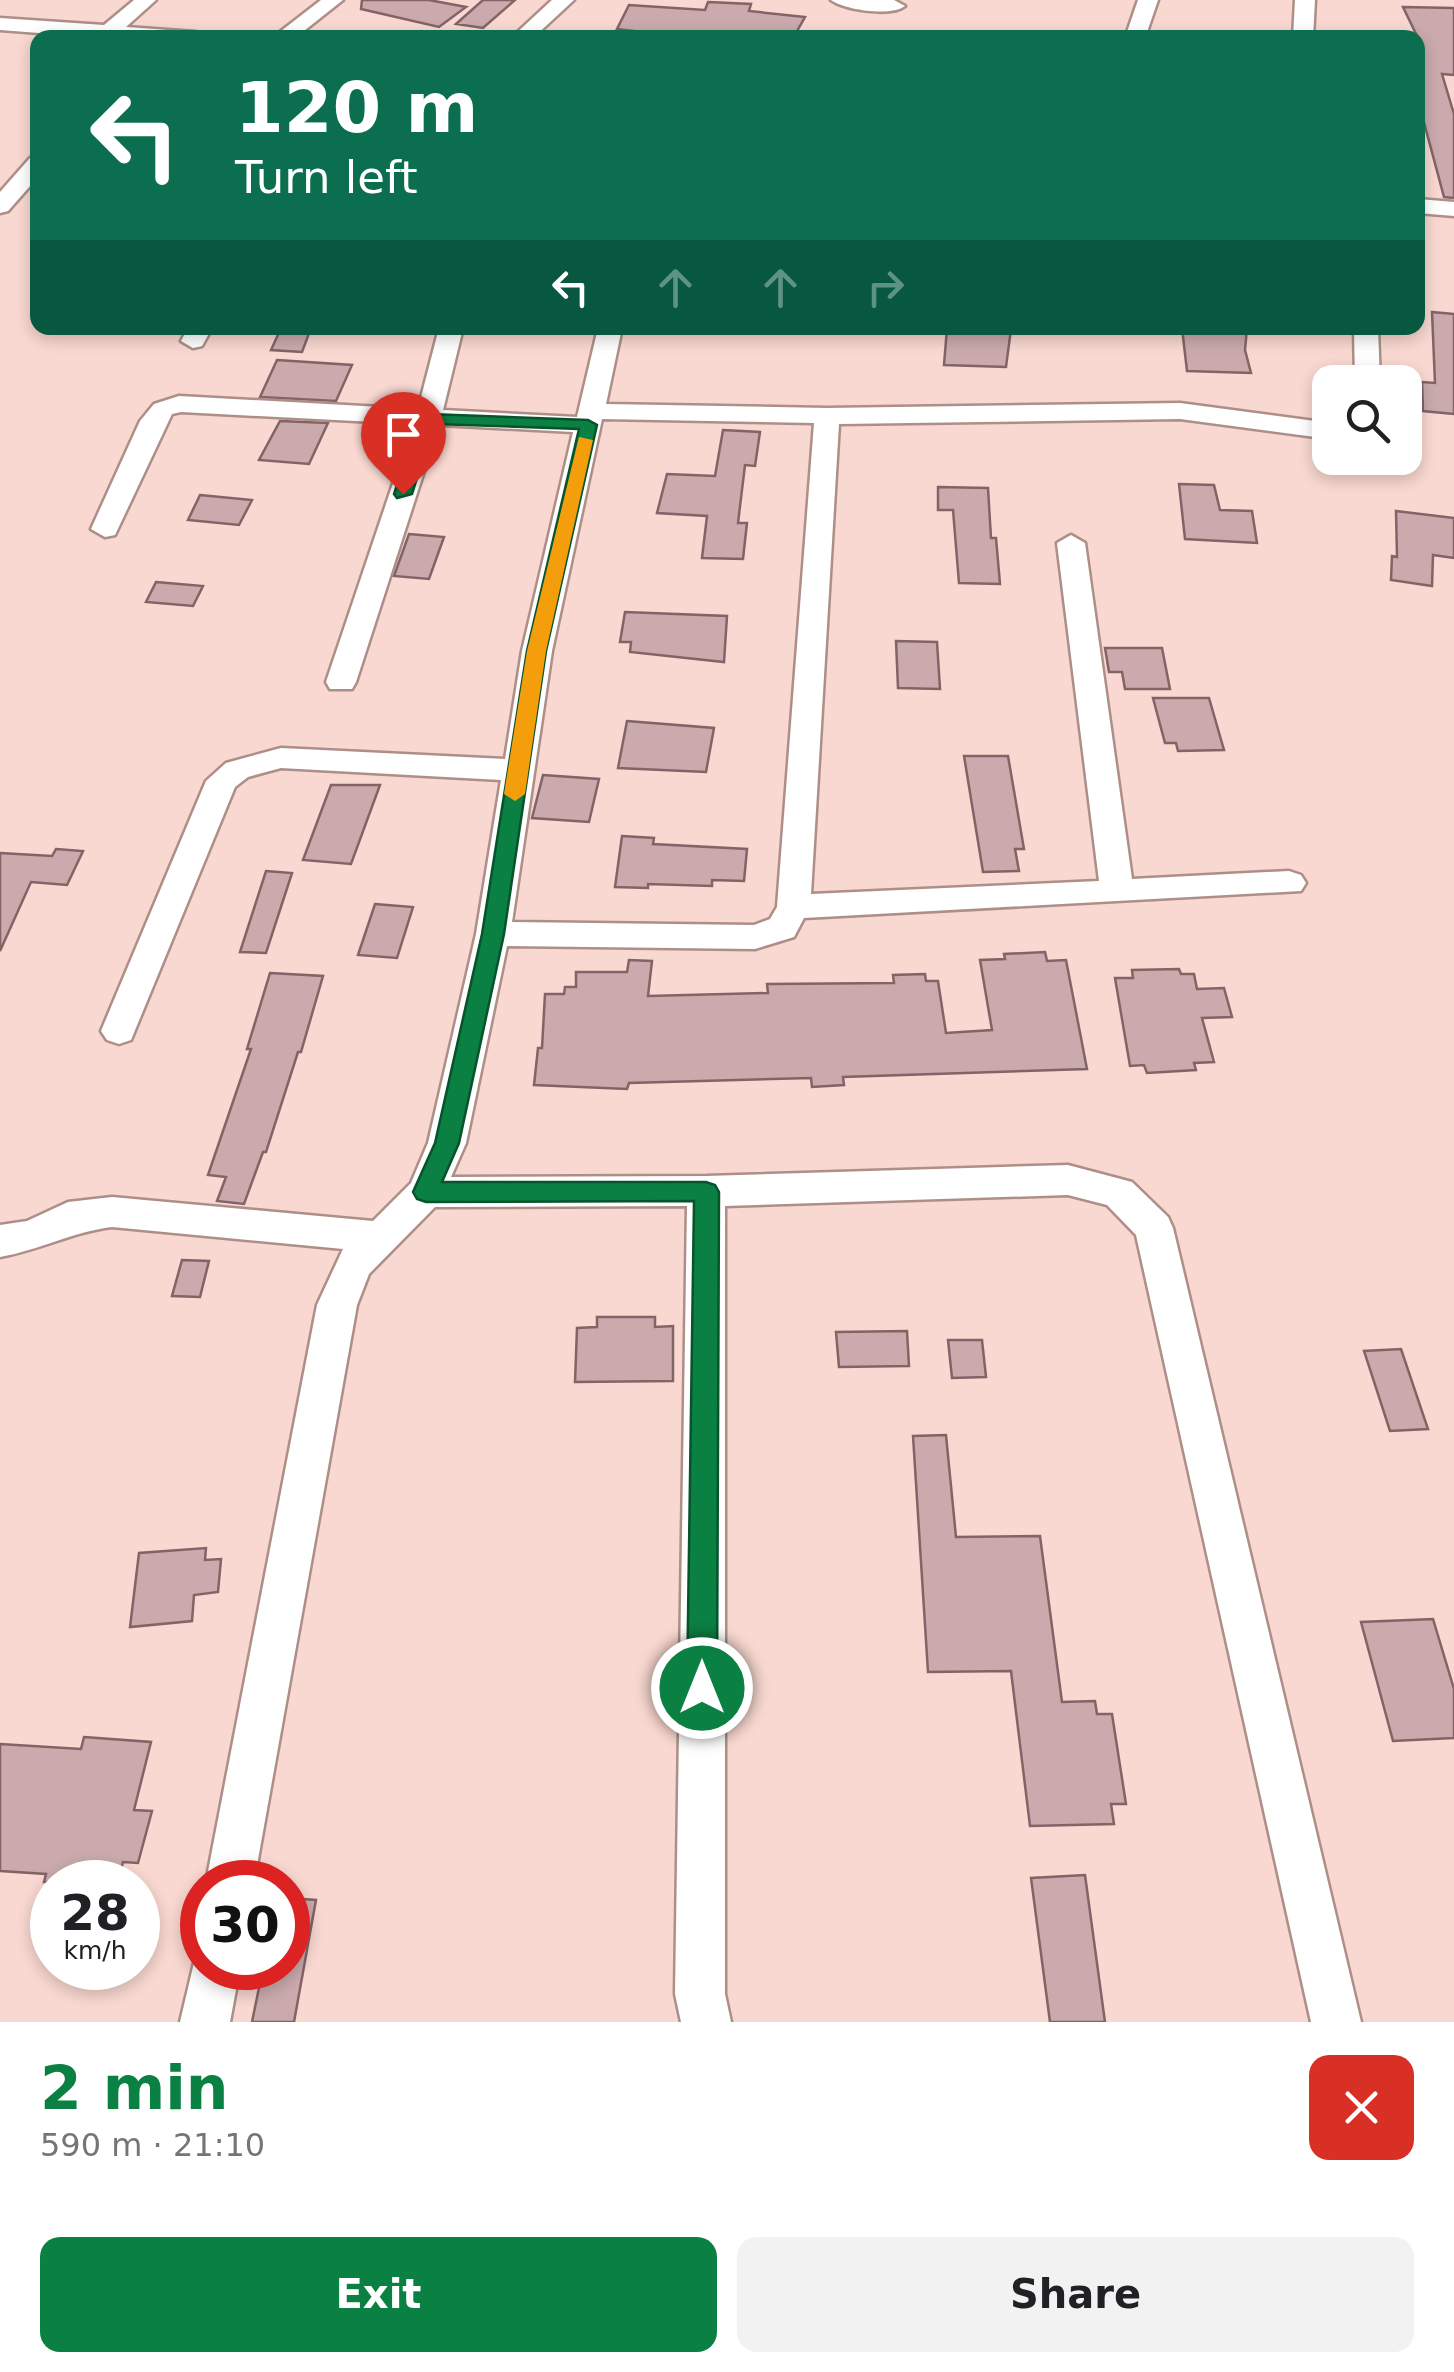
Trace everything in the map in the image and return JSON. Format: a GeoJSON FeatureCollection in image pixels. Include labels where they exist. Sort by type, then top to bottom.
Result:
{"type":"FeatureCollection","features":[{"type":"Feature","properties":{"kind":"street"},"geometry":{"type":"LineString","coordinates":[[112,30],[146,0]]}},
{"type":"Feature","properties":{"kind":"street"},"geometry":{"type":"LineString","coordinates":[[293,30],[333,0]]}},
{"type":"Feature","properties":{"kind":"street"},"geometry":{"type":"LineString","coordinates":[[530,30],[564,0]]}},
{"type":"Feature","properties":{"kind":"street"},"geometry":{"type":"LineString","coordinates":[[841,0],[895,10]]}},
{"type":"Feature","properties":{"kind":"street"},"geometry":{"type":"LineString","coordinates":[[1137,30],[1148,0]]}},
{"type":"Feature","properties":{"kind":"street"},"geometry":{"type":"LineString","coordinates":[[1303,30],[1305,0]]}},
{"type":"Feature","properties":{"kind":"street"},"geometry":{"type":"LineString","coordinates":[[0,24],[82,30]]}},
{"type":"Feature","properties":{"kind":"street"},"geometry":{"type":"LineString","coordinates":[[0,206],[30,172]]}},
{"type":"Feature","properties":{"kind":"street"},"geometry":{"type":"LineString","coordinates":[[1425,207],[1454,209]]}},
{"type":"Feature","properties":{"kind":"street"},"geometry":{"type":"LineString","coordinates":[[341,682],[428,419],[449,335]]}},
{"type":"Feature","properties":{"kind":"street"},"geometry":{"type":"LineString","coordinates":[[234,1860],[336,1305],[352,1265],[426,1192],[447,1143],[493,934],[537,651],[608,335]]}},
{"type":"Feature","properties":{"kind":"street"},"geometry":{"type":"LineString","coordinates":[[1366,335],[1367,365]]}},
{"type":"Feature","properties":{"kind":"street"},"geometry":{"type":"LineString","coordinates":[[106,529],[153,421],[164,409],[179,404],[428,419],[1180,412],[1312,429]]}},
{"type":"Feature","properties":{"kind":"street"},"geometry":{"type":"LineString","coordinates":[[493,934],[755,937],[782,928],[794,907],[827,416]]}},
{"type":"Feature","properties":{"kind":"street"},"geometry":{"type":"LineString","coordinates":[[1072,542],[1117,890]]}},
{"type":"Feature","properties":{"kind":"street"},"geometry":{"type":"LineString","coordinates":[[118,1031],[222,781],[237,770],[281,758],[518,770]]}},
{"type":"Feature","properties":{"kind":"street"},"geometry":{"type":"LineString","coordinates":[[794,907],[1290,882]]}},
{"type":"Feature","properties":{"kind":"street"},"geometry":{"type":"LineString","coordinates":[[426,1192],[706,1192],[1068,1180],[1119,1194],[1154,1228],[1336,2022]]}},
{"type":"Feature","properties":{"kind":"street"},"geometry":{"type":"LineString","coordinates":[[706,1192],[700,1994],[706,2022]]}},
{"type":"Feature","properties":{"kind":"street"},"geometry":{"type":"LineString","coordinates":[[0,1241],[34,1236],[68,1217],[112,1212],[378,1237]]}},
{"type":"Feature","properties":{"kind":"street"},"geometry":{"type":"LineString","coordinates":[[205,2022],[211,1990]]}},
{"type":"Feature","properties":{"kind":"building"},"geometry":{"type":"Polygon","coordinates":[[[362,0],[429,0],[466,7],[439,27],[361,9],[362,0]]]}},
{"type":"Feature","properties":{"kind":"building"},"geometry":{"type":"Polygon","coordinates":[[[483,0],[515,0],[483,28],[456,24],[483,0]]]}},
{"type":"Feature","properties":{"kind":"building"},"geometry":{"type":"Polygon","coordinates":[[[708,2],[751,4],[749,11],[805,17],[798,30],[617,29],[629,5],[705,10],[708,2]]]}},
{"type":"Feature","properties":{"kind":"building"},"geometry":{"type":"Polygon","coordinates":[[[1403,7],[1454,8],[1454,75],[1442,74],[1454,114],[1454,198],[1444,197],[1425,126],[1425,30],[1414,30],[1403,7]]]}},
{"type":"Feature","properties":{"kind":"building"},"geometry":{"type":"Polygon","coordinates":[[[1432,312],[1454,314],[1454,414],[1423,411],[1422,382],[1435,383],[1432,312]]]}},
{"type":"Feature","properties":{"kind":"building"},"geometry":{"type":"Polygon","coordinates":[[[278,335],[308,335],[302,352],[271,350],[278,335]]]}},
{"type":"Feature","properties":{"kind":"building"},"geometry":{"type":"Polygon","coordinates":[[[946,335],[1010,335],[1006,367],[944,365],[946,335]]]}},
{"type":"Feature","properties":{"kind":"building"},"geometry":{"type":"Polygon","coordinates":[[[1183,335],[1246,335],[1245,350],[1251,373],[1187,371],[1183,335]]]}},
{"type":"Feature","properties":{"kind":"building"},"geometry":{"type":"Polygon","coordinates":[[[277,360],[352,365],[336,401],[260,397],[277,360]]]}},
{"type":"Feature","properties":{"kind":"building"},"geometry":{"type":"Polygon","coordinates":[[[280,421],[328,423],[309,464],[259,460],[280,421]]]}},
{"type":"Feature","properties":{"kind":"building"},"geometry":{"type":"Polygon","coordinates":[[[723,430],[760,432],[755,466],[745,465],[738,523],[747,523],[743,559],[702,558],[707,516],[657,513],[667,474],[715,476],[723,430]]]}},
{"type":"Feature","properties":{"kind":"building"},"geometry":{"type":"Polygon","coordinates":[[[1179,484],[1214,485],[1220,510],[1252,511],[1257,543],[1185,539],[1179,484]]]}},
{"type":"Feature","properties":{"kind":"building"},"geometry":{"type":"Polygon","coordinates":[[[938,487],[988,488],[991,538],[996,538],[1000,584],[959,583],[953,510],[938,510],[938,487]]]}},
{"type":"Feature","properties":{"kind":"building"},"geometry":{"type":"Polygon","coordinates":[[[200,495],[252,500],[239,525],[188,520],[200,495]]]}},
{"type":"Feature","properties":{"kind":"building"},"geometry":{"type":"Polygon","coordinates":[[[1396,511],[1454,518],[1454,558],[1433,555],[1432,586],[1391,580],[1392,556],[1397,557],[1396,511]]]}},
{"type":"Feature","properties":{"kind":"building"},"geometry":{"type":"Polygon","coordinates":[[[409,534],[444,537],[429,579],[394,576],[409,534]]]}},
{"type":"Feature","properties":{"kind":"building"},"geometry":{"type":"Polygon","coordinates":[[[156,582],[203,586],[193,606],[146,602],[156,582]]]}},
{"type":"Feature","properties":{"kind":"building"},"geometry":{"type":"Polygon","coordinates":[[[625,612],[727,616],[724,662],[630,652],[631,642],[620,642],[625,612]]]}},
{"type":"Feature","properties":{"kind":"building"},"geometry":{"type":"Polygon","coordinates":[[[896,641],[937,642],[940,689],[898,688],[896,641]]]}},
{"type":"Feature","properties":{"kind":"building"},"geometry":{"type":"Polygon","coordinates":[[[1105,648],[1162,648],[1170,689],[1125,689],[1122,672],[1109,672],[1105,648]]]}},
{"type":"Feature","properties":{"kind":"building"},"geometry":{"type":"Polygon","coordinates":[[[1153,698],[1209,698],[1224,750],[1178,751],[1176,743],[1165,743],[1153,698]]]}},
{"type":"Feature","properties":{"kind":"building"},"geometry":{"type":"Polygon","coordinates":[[[627,721],[714,728],[706,772],[618,768],[627,721]]]}},
{"type":"Feature","properties":{"kind":"building"},"geometry":{"type":"Polygon","coordinates":[[[964,756],[1008,756],[1024,849],[1015,849],[1019,871],[983,872],[964,756]]]}},
{"type":"Feature","properties":{"kind":"building"},"geometry":{"type":"Polygon","coordinates":[[[543,775],[599,779],[589,822],[532,818],[543,775]]]}},
{"type":"Feature","properties":{"kind":"building"},"geometry":{"type":"Polygon","coordinates":[[[331,785],[380,785],[351,864],[303,860],[331,785]]]}},
{"type":"Feature","properties":{"kind":"building"},"geometry":{"type":"Polygon","coordinates":[[[622,836],[654,838],[653,844],[747,849],[744,881],[712,880],[712,886],[615,887],[622,836]]]}},
{"type":"Feature","properties":{"kind":"building"},"geometry":{"type":"Polygon","coordinates":[[[56,849],[83,851],[67,885],[31,882],[0,951],[0,853],[52,856],[56,849]]]}},
{"type":"Feature","properties":{"kind":"building"},"geometry":{"type":"Polygon","coordinates":[[[266,871],[292,873],[266,953],[240,952],[266,871]]]}},
{"type":"Feature","properties":{"kind":"building"},"geometry":{"type":"Polygon","coordinates":[[[375,904],[413,907],[397,958],[358,955],[375,904]]]}},
{"type":"Feature","properties":{"kind":"building"},"geometry":{"type":"Polygon","coordinates":[[[1045,952],[1047,961],[1066,960],[1087,1069],[843,1077],[844,1085],[812,1087],[811,1078],[629,1083],[627,1089],[534,1085],[538,1048],[542,1048],[545,994],[564,994],[565,987],[576,987],[576,972],[627,972],[629,960],[652,961],[648,996],[768,993],[767,984],[894,983],[893,975],[925,974],[926,981],[938,981],[946,1033],[992,1030],[980,960],[1005,959],[1004,954],[1045,952]]]}},
{"type":"Feature","properties":{"kind":"building"},"geometry":{"type":"Polygon","coordinates":[[[1179,969],[1181,974],[1194,974],[1197,989],[1224,988],[1232,1017],[1202,1018],[1214,1062],[1194,1063],[1196,1070],[1147,1073],[1144,1065],[1130,1066],[1115,978],[1133,978],[1132,970],[1179,969]]]}},
{"type":"Feature","properties":{"kind":"building"},"geometry":{"type":"Polygon","coordinates":[[[270,973],[323,976],[301,1052],[244,1204],[217,1201],[226,1177],[208,1175],[251,1049],[247,1049],[270,973]]]}},
{"type":"Feature","properties":{"kind":"building"},"geometry":{"type":"Polygon","coordinates":[[[182,1260],[209,1261],[200,1297],[172,1296],[182,1260]]]}},
{"type":"Feature","properties":{"kind":"building"},"geometry":{"type":"Polygon","coordinates":[[[597,1317],[655,1317],[655,1327],[673,1326],[673,1381],[575,1382],[577,1328],[597,1327],[597,1317]]]}},
{"type":"Feature","properties":{"kind":"building"},"geometry":{"type":"Polygon","coordinates":[[[907,1331],[909,1366],[839,1367],[836,1332],[907,1331]]]}},
{"type":"Feature","properties":{"kind":"building"},"geometry":{"type":"Polygon","coordinates":[[[948,1340],[982,1340],[986,1377],[952,1378],[948,1340]]]}},
{"type":"Feature","properties":{"kind":"building"},"geometry":{"type":"Polygon","coordinates":[[[1401,1349],[1428,1429],[1390,1431],[1364,1351],[1401,1349]]]}},
{"type":"Feature","properties":{"kind":"building"},"geometry":{"type":"Polygon","coordinates":[[[946,1435],[956,1537],[1040,1536],[1062,1702],[1095,1701],[1097,1714],[1112,1714],[1126,1804],[1111,1804],[1114,1824],[1030,1826],[1011,1671],[928,1672],[913,1436],[946,1435]]]}},
{"type":"Feature","properties":{"kind":"building"},"geometry":{"type":"Polygon","coordinates":[[[206,1548],[205,1560],[221,1559],[218,1592],[194,1595],[192,1621],[130,1627],[139,1553],[206,1548]]]}},
{"type":"Feature","properties":{"kind":"building"},"geometry":{"type":"Polygon","coordinates":[[[1433,1619],[1454,1689],[1454,1738],[1393,1741],[1361,1622],[1433,1619]]]}},
{"type":"Feature","properties":{"kind":"building"},"geometry":{"type":"Polygon","coordinates":[[[84,1737],[151,1742],[134,1810],[152,1811],[139,1860],[30,1860],[30,1873],[0,1871],[0,1744],[81,1749],[84,1737]]]}},
{"type":"Feature","properties":{"kind":"building"},"geometry":{"type":"Polygon","coordinates":[[[1085,1875],[1105,2022],[1050,2022],[1031,1878],[1085,1875]]]}},
{"type":"Feature","properties":{"kind":"building"},"geometry":{"type":"Polygon","coordinates":[[[310,1900],[316,1900],[310,1933],[310,1900]]]}},
{"type":"Feature","properties":{"kind":"building"},"geometry":{"type":"Polygon","coordinates":[[[259,1990],[300,1990],[294,2022],[252,2022],[259,1990]]]}},
{"type":"Feature","properties":{"kind":"slow traffic"},"geometry":{"type":"LineString","coordinates":[[515,794],[537,651],[585,440]]}},
{"type":"Feature","properties":{"kind":"route"},"geometry":{"type":"LineString","coordinates":[[403,494],[428,419],[588,425],[537,651],[493,934],[447,1143],[426,1192],[706,1192],[702,1688]]}}]}
